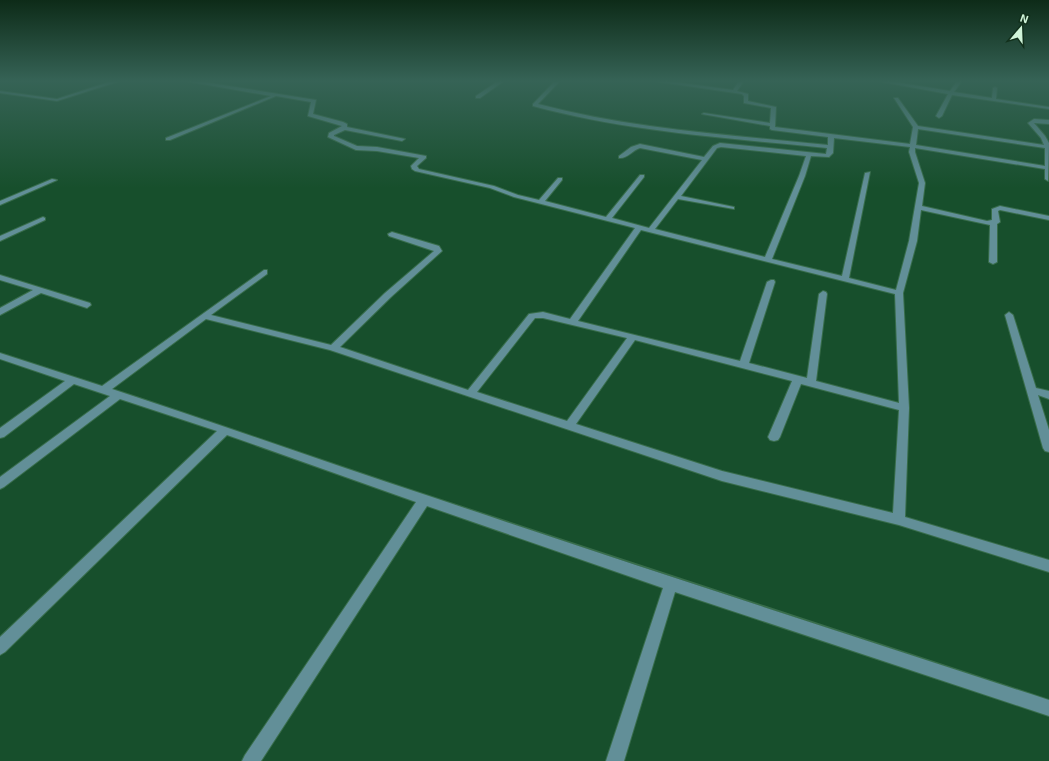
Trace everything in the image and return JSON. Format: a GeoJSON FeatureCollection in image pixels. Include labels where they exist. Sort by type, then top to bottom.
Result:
{"type":"FeatureCollection","features":[{"type":"Feature","properties":{"kind":"street"},"geometry":{"type":"LineString","coordinates":[[168,139],[224,117]]}},
{"type":"Feature","properties":{"kind":"street"},"geometry":{"type":"LineString","coordinates":[[314,117],[342,123],[345,125],[344,128]]}},
{"type":"Feature","properties":{"kind":"street"},"geometry":{"type":"LineString","coordinates":[[585,117],[645,127],[831,147]]}},
{"type":"Feature","properties":{"kind":"street"},"geometry":{"type":"LineString","coordinates":[[720,117],[772,125],[772,128],[912,146],[1047,168]]}},
{"type":"Feature","properties":{"kind":"street"},"geometry":{"type":"LineString","coordinates":[[772,125],[773,117]]}},
{"type":"Feature","properties":{"kind":"street"},"geometry":{"type":"LineString","coordinates":[[909,117],[916,127],[1048,147]]}},
{"type":"Feature","properties":{"kind":"street"},"geometry":{"type":"LineString","coordinates":[[1048,179],[1048,147],[1046,137],[1031,121],[1049,122]]}},
{"type":"Feature","properties":{"kind":"street"},"geometry":{"type":"LineString","coordinates":[[899,520],[904,408],[899,294],[913,240],[922,183],[912,152],[916,127]]}},
{"type":"Feature","properties":{"kind":"street"},"geometry":{"type":"LineString","coordinates":[[402,139],[344,128],[331,134],[331,137],[356,148],[377,149],[422,156],[424,157],[414,168],[417,170],[492,187],[516,196],[899,294]]}},
{"type":"Feature","properties":{"kind":"street"},"geometry":{"type":"LineString","coordinates":[[651,230],[715,146],[720,145],[828,156],[830,154],[831,136]]}},
{"type":"Feature","properties":{"kind":"street"},"geometry":{"type":"LineString","coordinates":[[621,157],[633,148],[640,146],[705,159]]}},
{"type":"Feature","properties":{"kind":"street"},"geometry":{"type":"LineString","coordinates":[[768,260],[802,176],[809,154]]}},
{"type":"Feature","properties":{"kind":"street"},"geometry":{"type":"LineString","coordinates":[[845,280],[868,173]]}},
{"type":"Feature","properties":{"kind":"street"},"geometry":{"type":"LineString","coordinates":[[608,219],[642,176]]}},
{"type":"Feature","properties":{"kind":"street"},"geometry":{"type":"LineString","coordinates":[[541,202],[560,179]]}},
{"type":"Feature","properties":{"kind":"street"},"geometry":{"type":"LineString","coordinates":[[0,203],[54,180]]}},
{"type":"Feature","properties":{"kind":"street"},"geometry":{"type":"LineString","coordinates":[[676,197],[732,208]]}},
{"type":"Feature","properties":{"kind":"street"},"geometry":{"type":"LineString","coordinates":[[918,207],[992,223],[996,222],[994,210],[996,208],[1049,218]]}},
{"type":"Feature","properties":{"kind":"street"},"geometry":{"type":"LineString","coordinates":[[0,239],[43,219]]}},
{"type":"Feature","properties":{"kind":"street"},"geometry":{"type":"LineString","coordinates":[[992,223],[994,224],[993,262]]}},
{"type":"Feature","properties":{"kind":"street"},"geometry":{"type":"LineString","coordinates":[[572,323],[639,227]]}},
{"type":"Feature","properties":{"kind":"street"},"geometry":{"type":"LineString","coordinates":[[333,348],[438,251],[436,248],[392,234]]}},
{"type":"Feature","properties":{"kind":"street"},"geometry":{"type":"LineString","coordinates":[[104,390],[264,272]]}},
{"type":"Feature","properties":{"kind":"street"},"geometry":{"type":"LineString","coordinates":[[0,277],[87,304]]}},
{"type":"Feature","properties":{"kind":"street"},"geometry":{"type":"LineString","coordinates":[[744,364],[771,282]]}},
{"type":"Feature","properties":{"kind":"street"},"geometry":{"type":"LineString","coordinates":[[0,312],[40,290]]}},
{"type":"Feature","properties":{"kind":"street"},"geometry":{"type":"LineString","coordinates":[[810,382],[823,294]]}},
{"type":"Feature","properties":{"kind":"street"},"geometry":{"type":"LineString","coordinates":[[1009,315],[1049,448]]}},
{"type":"Feature","properties":{"kind":"street"},"geometry":{"type":"LineString","coordinates":[[204,316],[333,348],[722,476],[899,520],[1049,566]]}},
{"type":"Feature","properties":{"kind":"street"},"geometry":{"type":"LineString","coordinates":[[470,394],[529,319],[532,316],[543,316],[744,364],[904,408]]}},
{"type":"Feature","properties":{"kind":"street"},"geometry":{"type":"LineString","coordinates":[[569,426],[632,337]]}},
{"type":"Feature","properties":{"kind":"street"},"geometry":{"type":"LineString","coordinates":[[0,356],[225,430],[424,500],[671,584],[1049,708]]}},
{"type":"Feature","properties":{"kind":"street"},"geometry":{"type":"LineString","coordinates":[[774,437],[798,379]]}},
{"type":"Feature","properties":{"kind":"street"},"geometry":{"type":"LineString","coordinates":[[0,434],[74,380]]}},
{"type":"Feature","properties":{"kind":"street"},"geometry":{"type":"LineString","coordinates":[[1032,390],[1049,395]]}},
{"type":"Feature","properties":{"kind":"street"},"geometry":{"type":"LineString","coordinates":[[0,484],[118,395]]}},
{"type":"Feature","properties":{"kind":"street"},"geometry":{"type":"LineString","coordinates":[[0,647],[225,430]]}},
{"type":"Feature","properties":{"kind":"street"},"geometry":{"type":"LineString","coordinates":[[251,761],[424,500]]}},
{"type":"Feature","properties":{"kind":"street"},"geometry":{"type":"LineString","coordinates":[[615,761],[671,584]]}}]}
